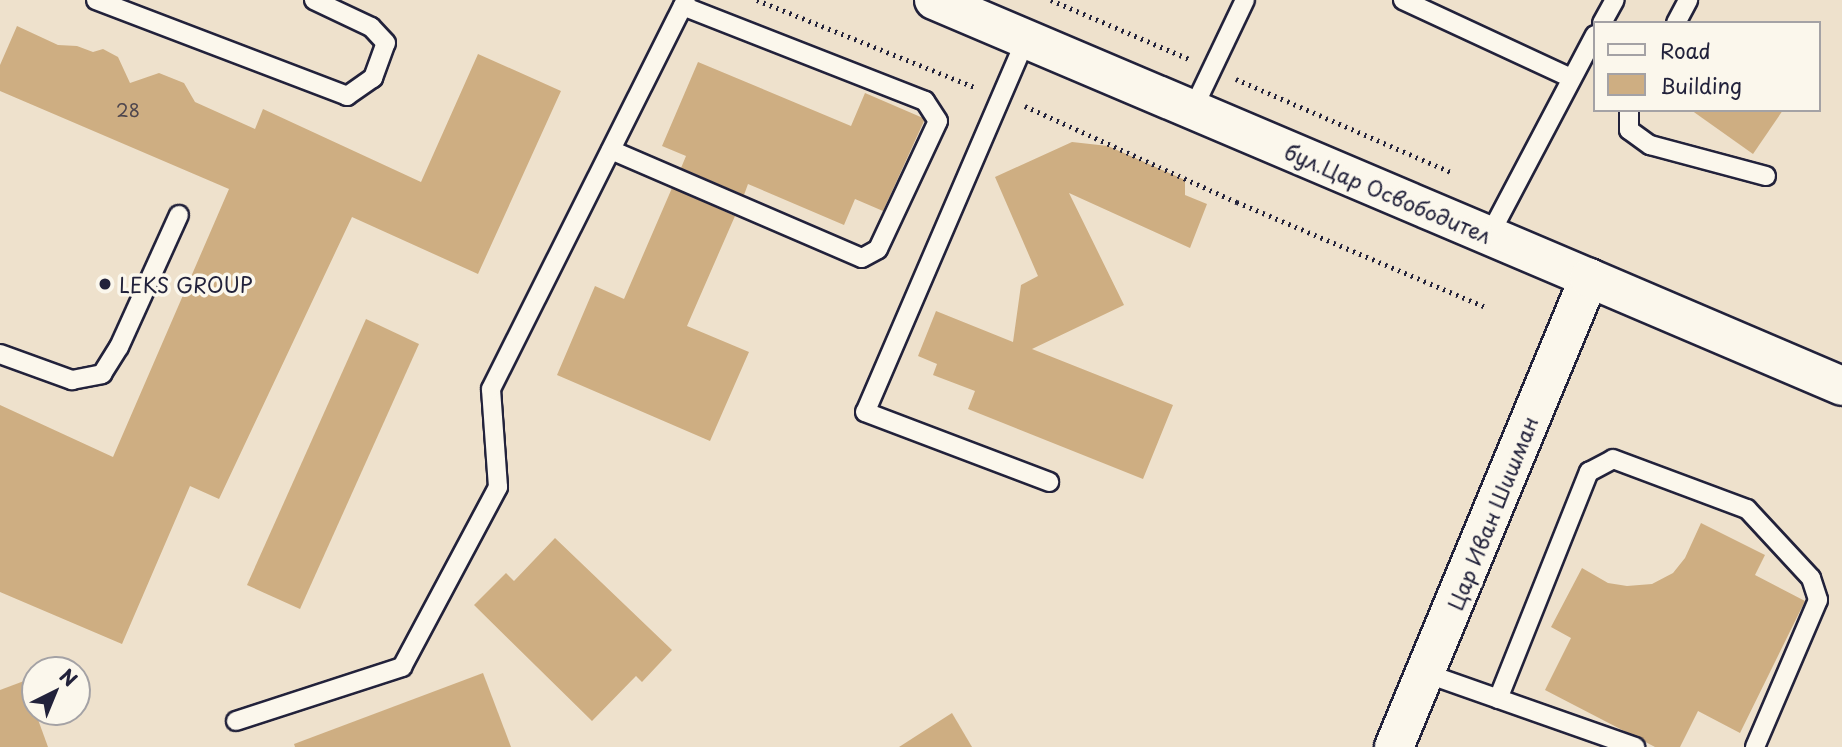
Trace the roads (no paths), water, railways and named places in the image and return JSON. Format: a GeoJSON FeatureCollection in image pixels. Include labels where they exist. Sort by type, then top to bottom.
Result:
{"type":"FeatureCollection","features":[{"type":"Feature","properties":{"kind":"main road","name":"бул.Цар Освободител"},"geometry":{"type":"LineString","coordinates":[[934,0],[1842,386]]}},
{"type":"Feature","properties":{"kind":"main road","name":"Цар Иван Шишман"},"geometry":{"type":"LineString","coordinates":[[1394,747],[1588,278]]}},
{"type":"Feature","properties":{"kind":"lane"},"geometry":{"type":"LineString","coordinates":[[96,0],[347,96],[373,78],[386,43],[371,27],[314,0]]}},
{"type":"Feature","properties":{"kind":"lane"},"geometry":{"type":"LineString","coordinates":[[1192,111],[1245,0]]}},
{"type":"Feature","properties":{"kind":"lane"},"geometry":{"type":"LineString","coordinates":[[1404,0],[1571,78]]}},
{"type":"Feature","properties":{"kind":"lane"},"geometry":{"type":"LineString","coordinates":[[1603,21],[1615,0]]}},
{"type":"Feature","properties":{"kind":"lane"},"geometry":{"type":"LineString","coordinates":[[1677,21],[1688,0]]}},
{"type":"Feature","properties":{"kind":"lane"},"geometry":{"type":"LineString","coordinates":[[236,721],[401,667],[498,487],[491,389],[611,149],[684,3],[925,101],[938,121],[878,249],[862,258],[611,149]]}},
{"type":"Feature","properties":{"kind":"lane"},"geometry":{"type":"LineString","coordinates":[[1489,236],[1594,36]]}},
{"type":"Feature","properties":{"kind":"lane"},"geometry":{"type":"LineString","coordinates":[[1026,39],[865,412],[1049,482]]}},
{"type":"Feature","properties":{"kind":"lane"},"geometry":{"type":"LineString","coordinates":[[1629,112],[1629,130],[1650,145],[1766,176]]}},
{"type":"Feature","properties":{"kind":"lane"},"geometry":{"type":"LineString","coordinates":[[0,354],[72,380],[102,374],[119,347],[179,215]]}},
{"type":"Feature","properties":{"kind":"lane"},"geometry":{"type":"LineString","coordinates":[[1498,699],[1589,472],[1613,459],[1747,509],[1811,578],[1818,600],[1755,747]]}},
{"type":"Feature","properties":{"kind":"lane"},"geometry":{"type":"LineString","coordinates":[[1425,673],[1635,747]]}},
{"type":"Feature","properties":{"kind":"place","name":"LEKS GROUP"},"geometry":{"type":"Point","coordinates":[105,284]}}]}
